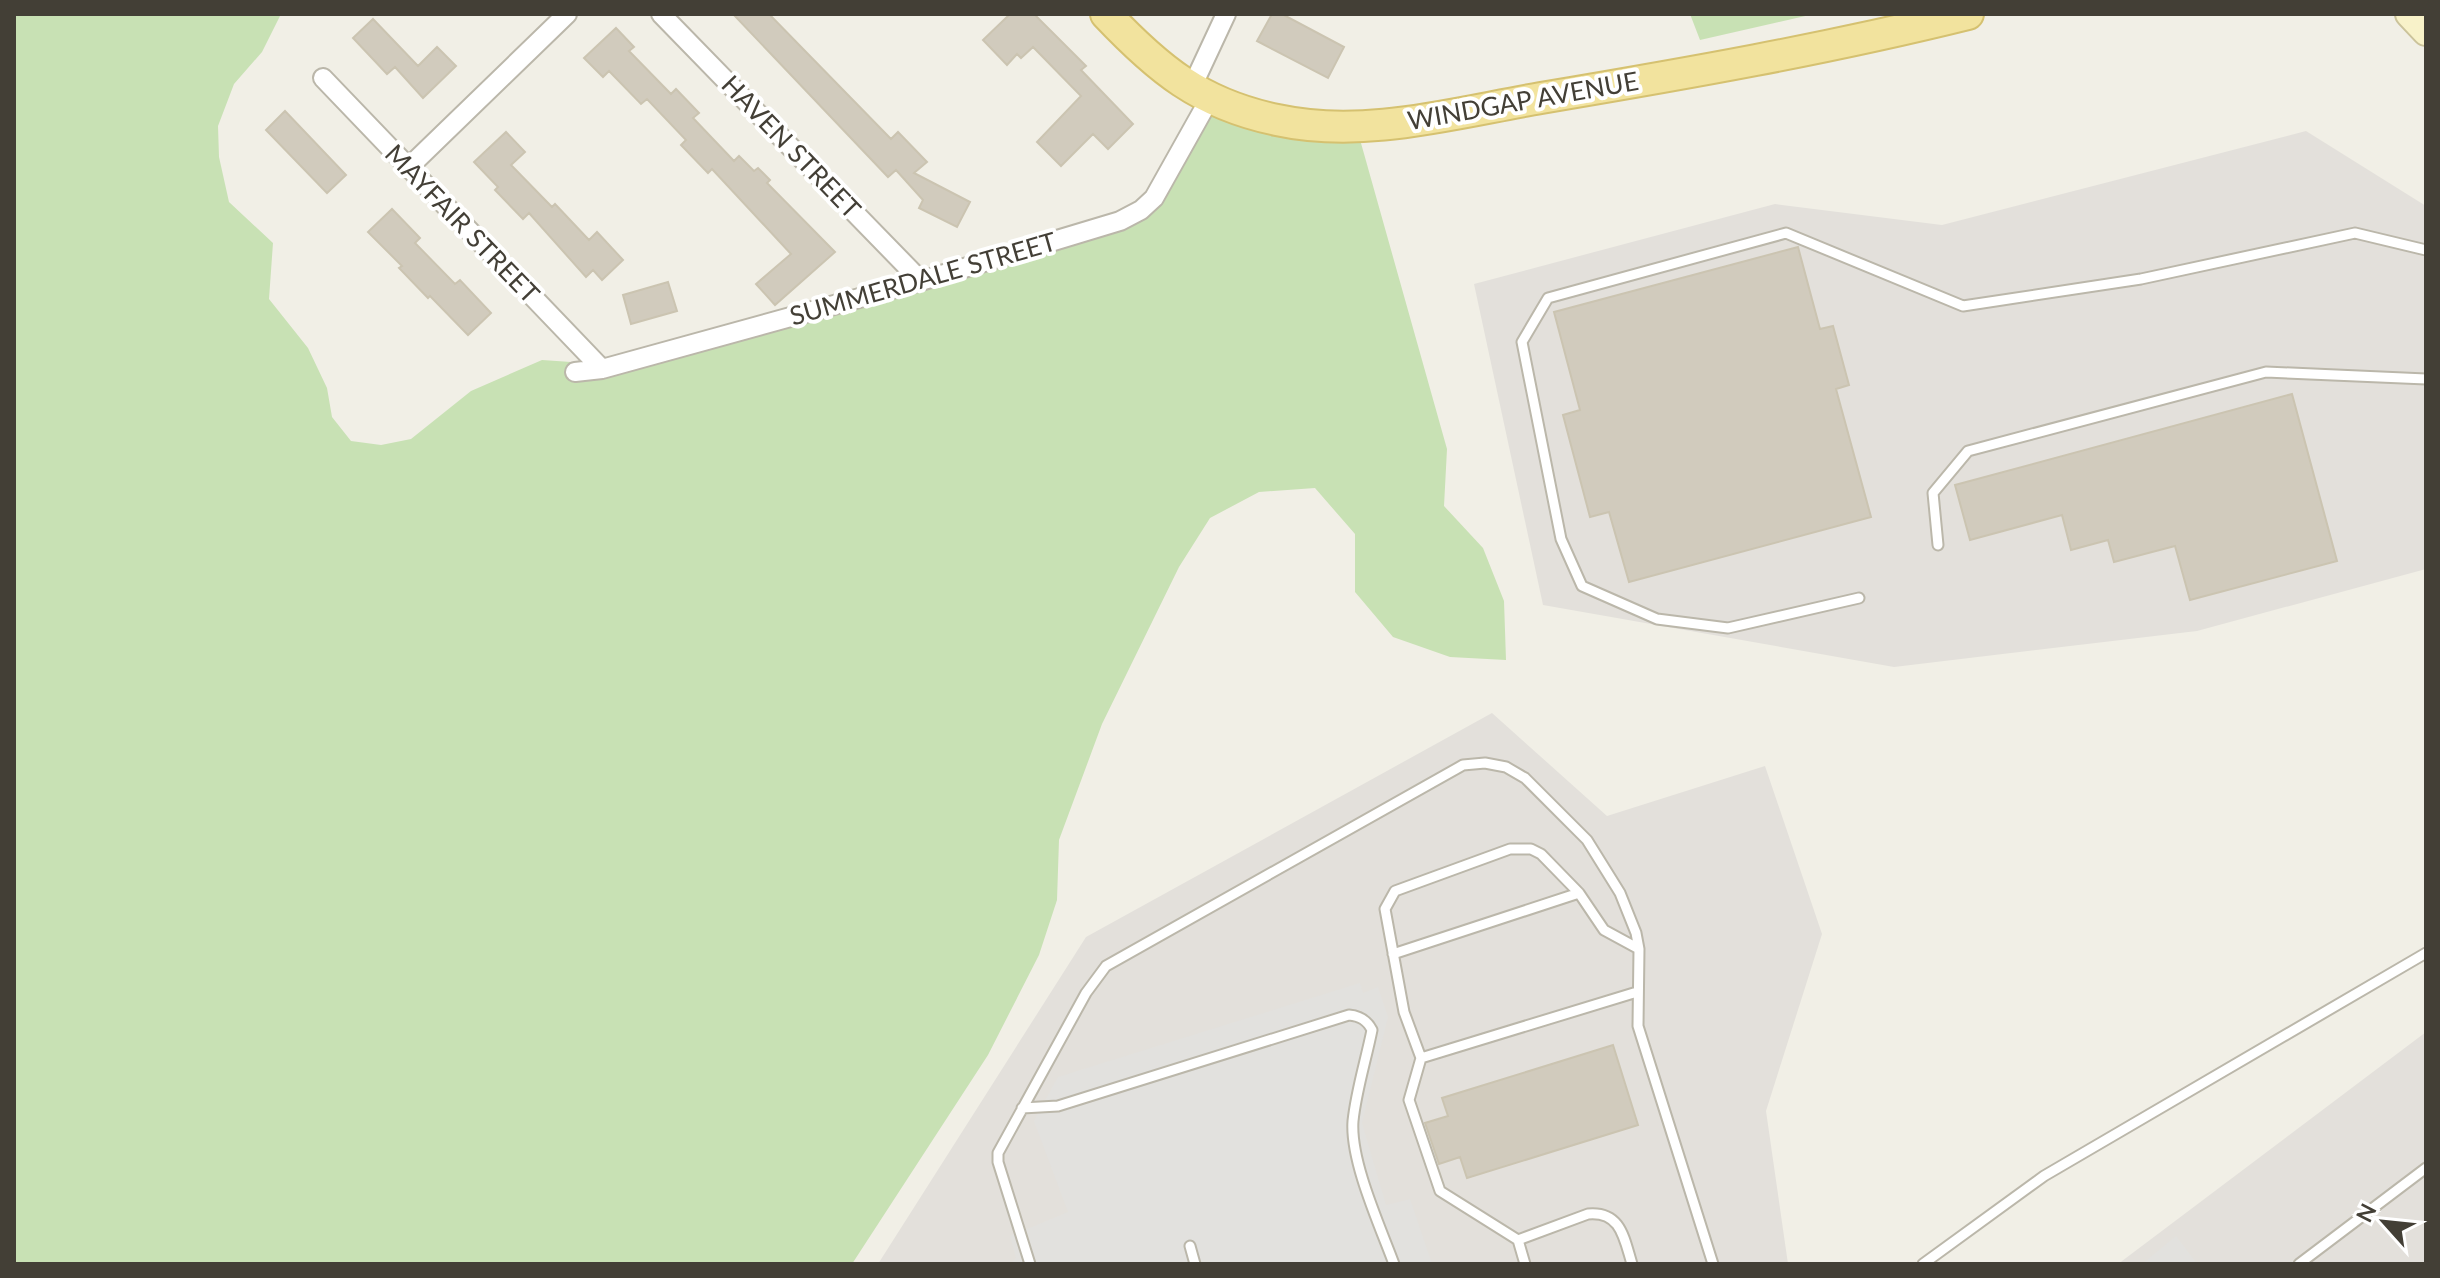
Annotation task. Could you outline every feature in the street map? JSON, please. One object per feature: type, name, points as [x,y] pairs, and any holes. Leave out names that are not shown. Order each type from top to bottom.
[{"type":"main road","name":"WINDGAP AVENUE","points":[[1106,14],[1146,56],[1200,94],[1275,120],[1333,127],[1388,124],[1787,55],[1884,36],[1968,14]]},
{"type":"street","points":[[408,168],[567,14]]},
{"type":"street","name":"HAVEN STREET","points":[[661,14],[921,281]]},
{"type":"street","name":"SUMMERDALE STREET","points":[[575,372],[602,369],[921,281],[1120,221],[1141,210],[1154,198],[1200,94],[1226,14]]},
{"type":"street","points":[[2409,14],[2426,32]]},
{"type":"street","name":"MAYFAIR STREET","points":[[323,78],[602,369]]},
{"type":"lane","points":[[1859,598],[1728,628],[1657,619],[1582,586],[1561,539],[1522,342],[1548,298],[1786,233],[1963,306],[2141,279],[2355,233],[2426,250]]},
{"type":"lane","points":[[1938,545],[1933,493],[1968,451],[2266,372],[2426,379]]},
{"type":"lane","points":[[1030,1264],[997,1158],[1097,976],[1115,958],[1463,765],[1496,765],[1525,778],[1587,840],[1620,893],[1639,949],[1638,1026],[1713,1264]]},
{"type":"lane","points":[[1525,1264],[1518,1240],[1440,1191],[1409,1100],[1421,1058],[1404,1012],[1385,909],[1395,891],[1510,849],[1531,849],[1541,854],[1579,893],[1604,930],[1639,949]]},
{"type":"lane","points":[[1393,954],[1579,893]]},
{"type":"lane","points":[[1923,1264],[2044,1176],[2426,953]]},
{"type":"lane","points":[[1421,1058],[1637,992]]},
{"type":"lane","points":[[1022,1108],[1058,1106],[1349,1015],[1356,1016],[1369,1024],[1372,1030],[1353,1122],[1354,1144],[1367,1191],[1394,1264]]},
{"type":"lane","points":[[2299,1264],[2426,1168]]},
{"type":"lane","points":[[1518,1240],[1597,1213],[1621,1225],[1632,1264]]},
{"type":"lane","points":[[1190,1246],[1195,1264]]},
{"type":"shaded area","points":[[2306,131],[2426,206],[2426,569],[2197,631],[1894,667],[1543,605],[1474,284],[1775,204],[1942,225]]},
{"type":"shaded area","points":[[1492,713],[1607,816],[1765,766],[1822,934],[1766,1111],[1788,1264],[878,1264],[1086,937]]},
{"type":"shaded area","points":[[1360,983],[1363,993],[1378,987],[1388,1017],[1362,1123],[1386,1205],[1410,1199],[1432,1264],[1203,1264],[1202,1261],[1192,1264],[1010,1264],[1016,1258],[1010,1236],[1068,1212],[1034,1121],[1058,1077]]},
{"type":"shaded area","points":[[2426,1032],[2426,1264],[2119,1264],[2122,1261]]},
{"type":"shaded area","points":[[2176,1236],[2197,1264],[2142,1264]]},
{"type":"green space","points":[[14,14],[281,14],[262,52],[234,84],[218,126],[219,157],[229,202],[273,243],[269,299],[308,348],[327,388],[332,417],[351,441],[381,445],[411,439],[471,391],[542,360],[571,362],[595,379],[1118,229],[1214,107],[1359,136],[1447,449],[1444,506],[1483,548],[1504,601],[1506,660],[1450,657],[1393,637],[1355,592],[1355,534],[1315,488],[1259,492],[1210,518],[1179,567],[1102,724],[1059,840],[1057,900],[1039,955],[988,1055],[852,1264],[14,1264]]},
{"type":"green space","points":[[1690,14],[1814,14],[1700,40]]},
{"type":"building","points":[[733,14],[769,14],[891,139],[898,132],[927,162],[914,173],[970,202],[957,227],[919,208],[923,200],[896,170],[888,177]]},
{"type":"building","points":[[1010,14],[1034,14],[1086,66],[1081,70],[1133,124],[1108,149],[1093,134],[1061,166],[1037,142],[1081,96],[1033,47],[1021,58],[1017,54],[1007,65],[983,40]]},
{"type":"building","points":[[1272,14],[1282,14],[1344,47],[1328,78],[1257,41]]},
{"type":"building","points":[[373,19],[418,66],[437,47],[456,66],[423,98],[395,67],[387,74],[353,38]]},
{"type":"building","points":[[616,28],[634,47],[629,51],[671,94],[676,89],[699,113],[693,118],[734,161],[739,156],[754,171],[758,168],[770,180],[767,183],[835,252],[775,305],[756,284],[791,254],[712,169],[708,173],[681,145],[686,140],[647,99],[641,104],[609,71],[603,77],[584,58]]},
{"type":"building","points":[[285,111],[346,175],[327,193],[266,130]]},
{"type":"building","points":[[506,132],[525,152],[511,165],[589,240],[597,232],[623,260],[602,280],[593,270],[586,277],[529,213],[523,219],[474,162]]},
{"type":"building","points":[[392,209],[420,238],[415,243],[455,284],[460,280],[491,313],[468,335],[430,296],[428,298],[368,232]]},
{"type":"building","points":[[1798,247],[1820,329],[1833,326],[1849,385],[1836,389],[1871,517],[1629,582],[1609,512],[1590,517],[1563,415],[1580,410],[1554,312]]},
{"type":"building","points":[[668,282],[677,311],[631,324],[623,295]]},
{"type":"building","points":[[2292,394],[2337,561],[2190,600],[2175,546],[2114,562],[2108,540],[2071,550],[2062,515],[1970,540],[1955,485]]},
{"type":"building","points":[[1613,1045],[1638,1125],[1467,1178],[1460,1157],[1439,1164],[1425,1123],[1448,1116],[1442,1098]]}]
